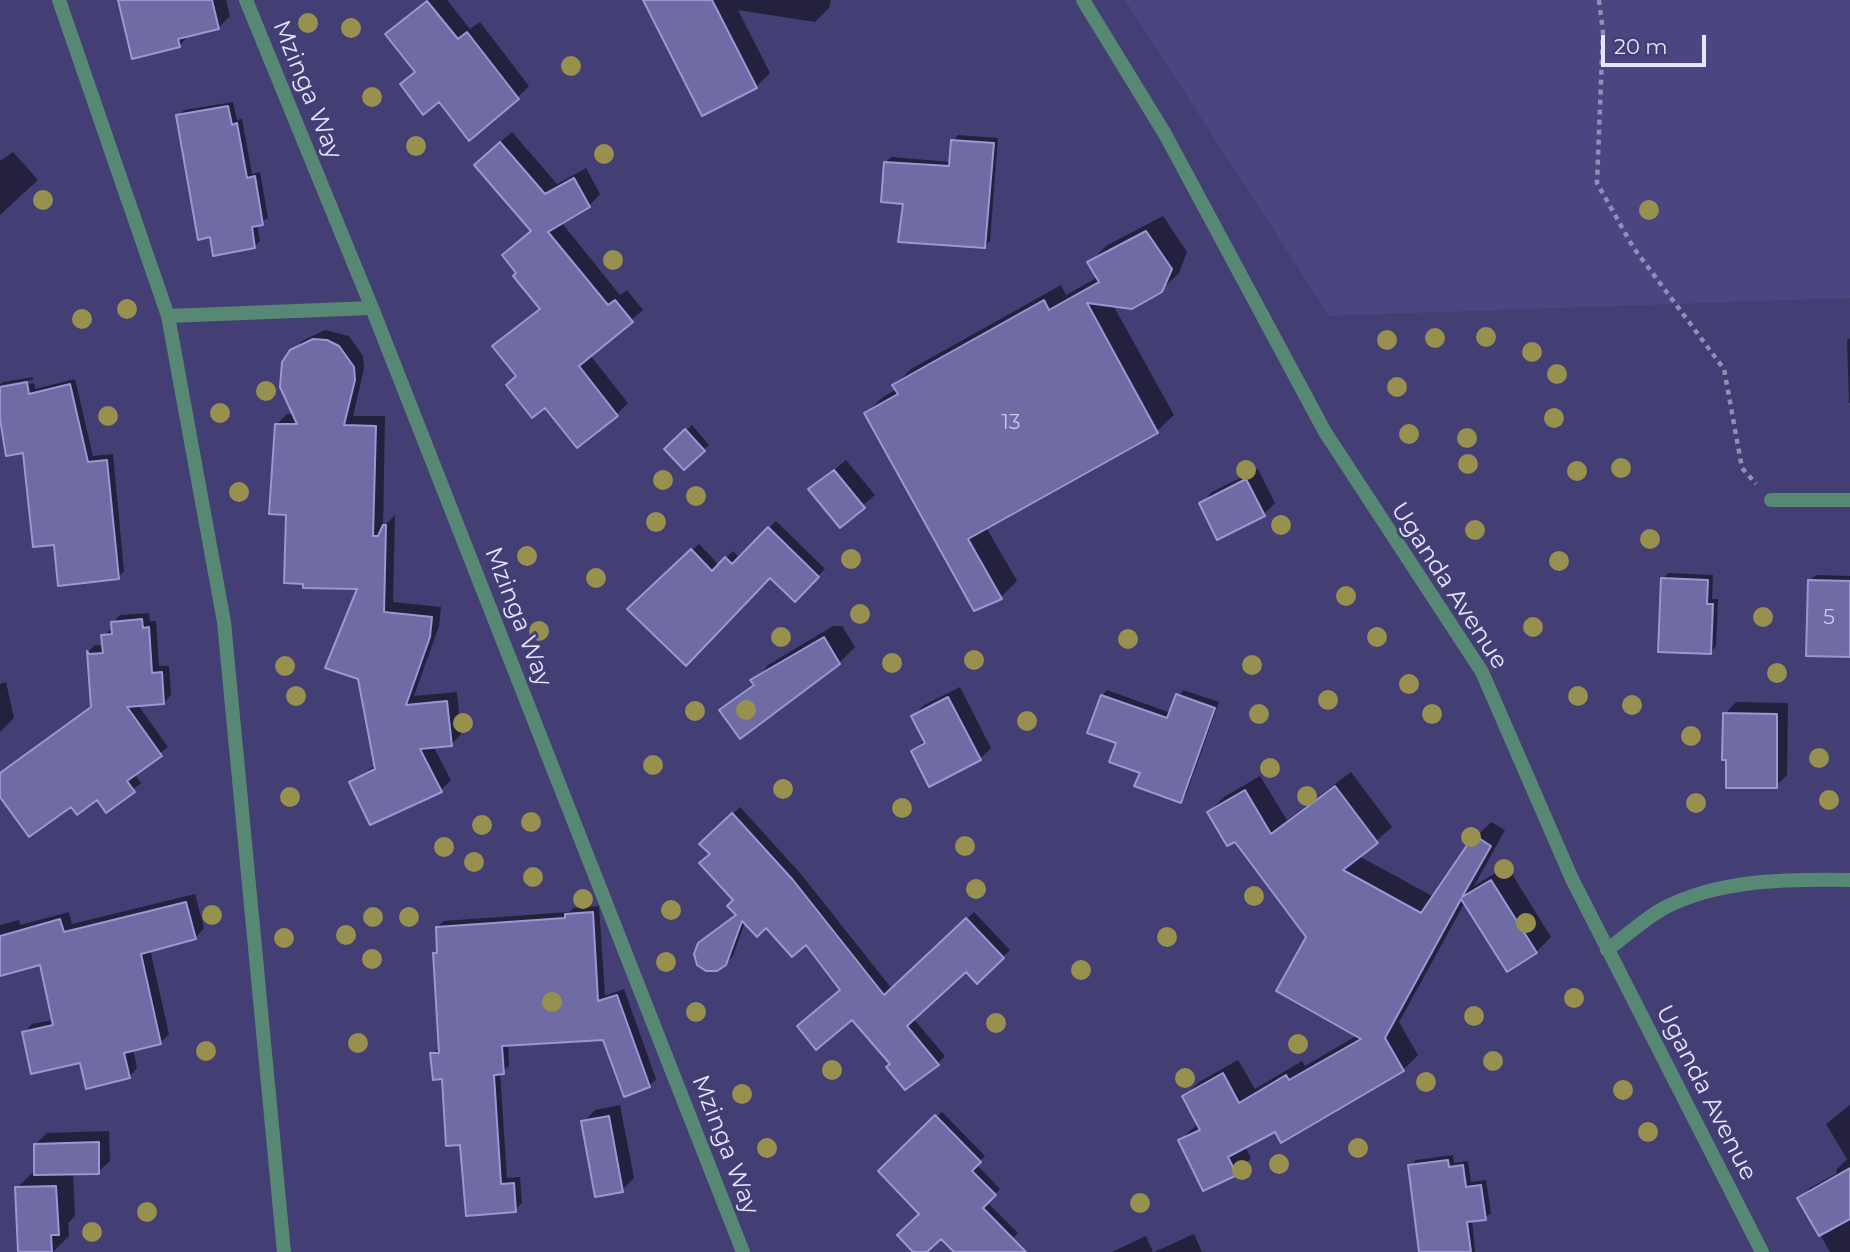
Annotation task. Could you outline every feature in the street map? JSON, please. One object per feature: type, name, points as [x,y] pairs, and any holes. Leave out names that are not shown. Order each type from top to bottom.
[{"type":"street","points":[[59,0],[168,316],[224,622],[285,1252]]},
{"type":"street","name":"Mzinga Way","points":[[246,0],[372,307],[743,1252]]},
{"type":"street","name":"Uganda Avenue","points":[[1083,0],[1165,134],[1325,432],[1482,673],[1572,879],[1762,1252]]},
{"type":"street","points":[[168,316],[372,307]]},
{"type":"street","points":[[1771,500],[1850,500]]},
{"type":"street","points":[[1607,950],[1663,909],[1707,892],[1788,879],[1850,880]]},
{"type":"path","points":[[1599,0],[1603,57],[1597,183],[1633,247],[1724,369],[1742,468],[1771,500]]},
{"type":"shaded area","points":[[1125,0],[1850,0],[1850,298],[1329,316]]},
{"type":"building","points":[[118,0],[212,0],[219,29],[178,39],[180,47],[132,59]]},
{"type":"building","points":[[643,0],[712,0],[757,88],[702,116]]},
{"type":"building","points":[[427,1],[458,39],[467,32],[519,99],[469,141],[439,102],[423,115],[400,84],[415,72],[385,34]]},
{"type":"building","points":[[228,106],[232,125],[237,123],[247,178],[255,176],[263,225],[252,227],[255,248],[213,256],[210,237],[198,240],[176,115]]},
{"type":"building","points":[[951,140],[994,143],[985,248],[898,242],[903,204],[881,202],[884,162],[949,166]]},
{"type":"building","points":[[500,142],[545,194],[574,178],[590,207],[548,232],[608,305],[615,300],[633,322],[579,366],[618,416],[577,448],[545,408],[532,418],[506,385],[516,376],[492,346],[540,309],[513,276],[516,273],[502,255],[531,231],[474,165]]},
{"type":"building","points":[[1146,231],[1172,269],[1162,292],[1132,309],[1087,303],[1158,433],[968,539],[1002,599],[974,611],[864,413],[898,394],[892,385],[1044,300],[1049,310],[1099,282],[1087,262]]},
{"type":"building","points":[[313,339],[327,340],[339,346],[354,367],[355,380],[344,425],[376,426],[373,536],[378,536],[383,525],[386,525],[384,612],[432,617],[430,637],[406,705],[447,701],[452,746],[420,749],[442,792],[370,825],[349,782],[375,769],[358,679],[325,668],[357,589],[303,588],[303,584],[284,583],[286,515],[269,514],[275,424],[297,424],[280,387],[282,362],[290,350]]},
{"type":"building","points":[[27,382],[29,394],[70,384],[88,462],[107,460],[119,579],[58,586],[54,545],[33,547],[23,453],[6,456],[0,419],[0,387]]},
{"type":"building","points":[[685,429],[705,451],[684,470],[664,449]]},
{"type":"building","points":[[834,470],[865,508],[840,528],[808,489]]},
{"type":"building","points":[[1246,479],[1265,516],[1217,540],[1199,503]]},
{"type":"building","points":[[768,527],[819,577],[795,602],[770,578],[686,666],[627,609],[691,549],[712,571],[725,557],[732,564]]},
{"type":"building","points":[[1661,578],[1708,580],[1707,604],[1713,604],[1711,654],[1658,652]]},
{"type":"building","points":[[1808,580],[1850,581],[1850,657],[1806,656]]},
{"type":"building","points":[[142,619],[143,628],[149,627],[152,673],[162,672],[164,704],[127,707],[162,756],[127,781],[135,792],[106,813],[97,800],[77,815],[71,807],[29,837],[0,797],[0,773],[91,707],[87,651],[89,654],[103,653],[101,635],[112,634],[111,622]]},
{"type":"building","points":[[824,637],[840,664],[740,739],[719,710],[754,685],[750,680]]},
{"type":"building","points":[[1176,694],[1215,708],[1181,803],[1134,786],[1140,773],[1109,762],[1116,743],[1087,733],[1101,695],[1167,718]]},
{"type":"building","points":[[948,697],[981,760],[929,787],[911,751],[925,743],[911,716]]},
{"type":"building","points":[[1723,713],[1777,714],[1777,788],[1726,788],[1726,760],[1722,760]]},
{"type":"building","points":[[1335,786],[1378,843],[1343,870],[1421,913],[1474,835],[1491,846],[1462,897],[1491,880],[1537,953],[1507,972],[1461,899],[1385,1038],[1404,1071],[1281,1143],[1275,1132],[1228,1157],[1237,1175],[1203,1191],[1178,1140],[1200,1130],[1182,1096],[1223,1073],[1239,1103],[1286,1075],[1289,1080],[1361,1039],[1276,991],[1306,937],[1235,842],[1227,846],[1207,812],[1245,790],[1271,834]]},
{"type":"building","points":[[732,813],[793,880],[884,995],[966,918],[1004,958],[977,984],[966,972],[907,1026],[939,1065],[905,1090],[886,1067],[890,1064],[852,1020],[816,1050],[797,1026],[840,990],[806,945],[792,957],[766,928],[757,937],[742,921],[726,965],[717,971],[706,971],[697,965],[694,954],[698,943],[736,915],[727,906],[733,900],[699,863],[710,854],[699,844]]},
{"type":"building","points":[[186,902],[196,939],[141,954],[161,1044],[124,1053],[130,1078],[86,1089],[80,1063],[31,1074],[22,1032],[53,1025],[40,965],[0,976],[0,936],[60,919],[64,932]]},
{"type":"building","points":[[593,912],[598,1001],[617,995],[650,1087],[624,1097],[603,1040],[502,1046],[504,1074],[494,1075],[501,1184],[514,1183],[516,1212],[466,1216],[460,1145],[446,1146],[442,1079],[433,1080],[430,1053],[439,1053],[433,953],[437,953],[436,927],[565,918],[565,914]]},
{"type":"building","points":[[935,1115],[981,1162],[972,1171],[996,1195],[983,1208],[1026,1252],[954,1252],[941,1239],[927,1252],[913,1252],[897,1235],[919,1214],[878,1171]]},
{"type":"building","points":[[609,1116],[623,1192],[595,1197],[581,1121]]},
{"type":"building","points":[[99,1142],[99,1174],[34,1175],[34,1144]]},
{"type":"building","points":[[1448,1160],[1449,1167],[1463,1165],[1466,1187],[1481,1185],[1486,1220],[1467,1222],[1471,1252],[1419,1252],[1408,1165]]},
{"type":"building","points":[[1850,1168],[1850,1219],[1819,1236],[1797,1198]]},
{"type":"building","points":[[56,1186],[59,1235],[51,1235],[52,1252],[18,1252],[15,1187]]}]
